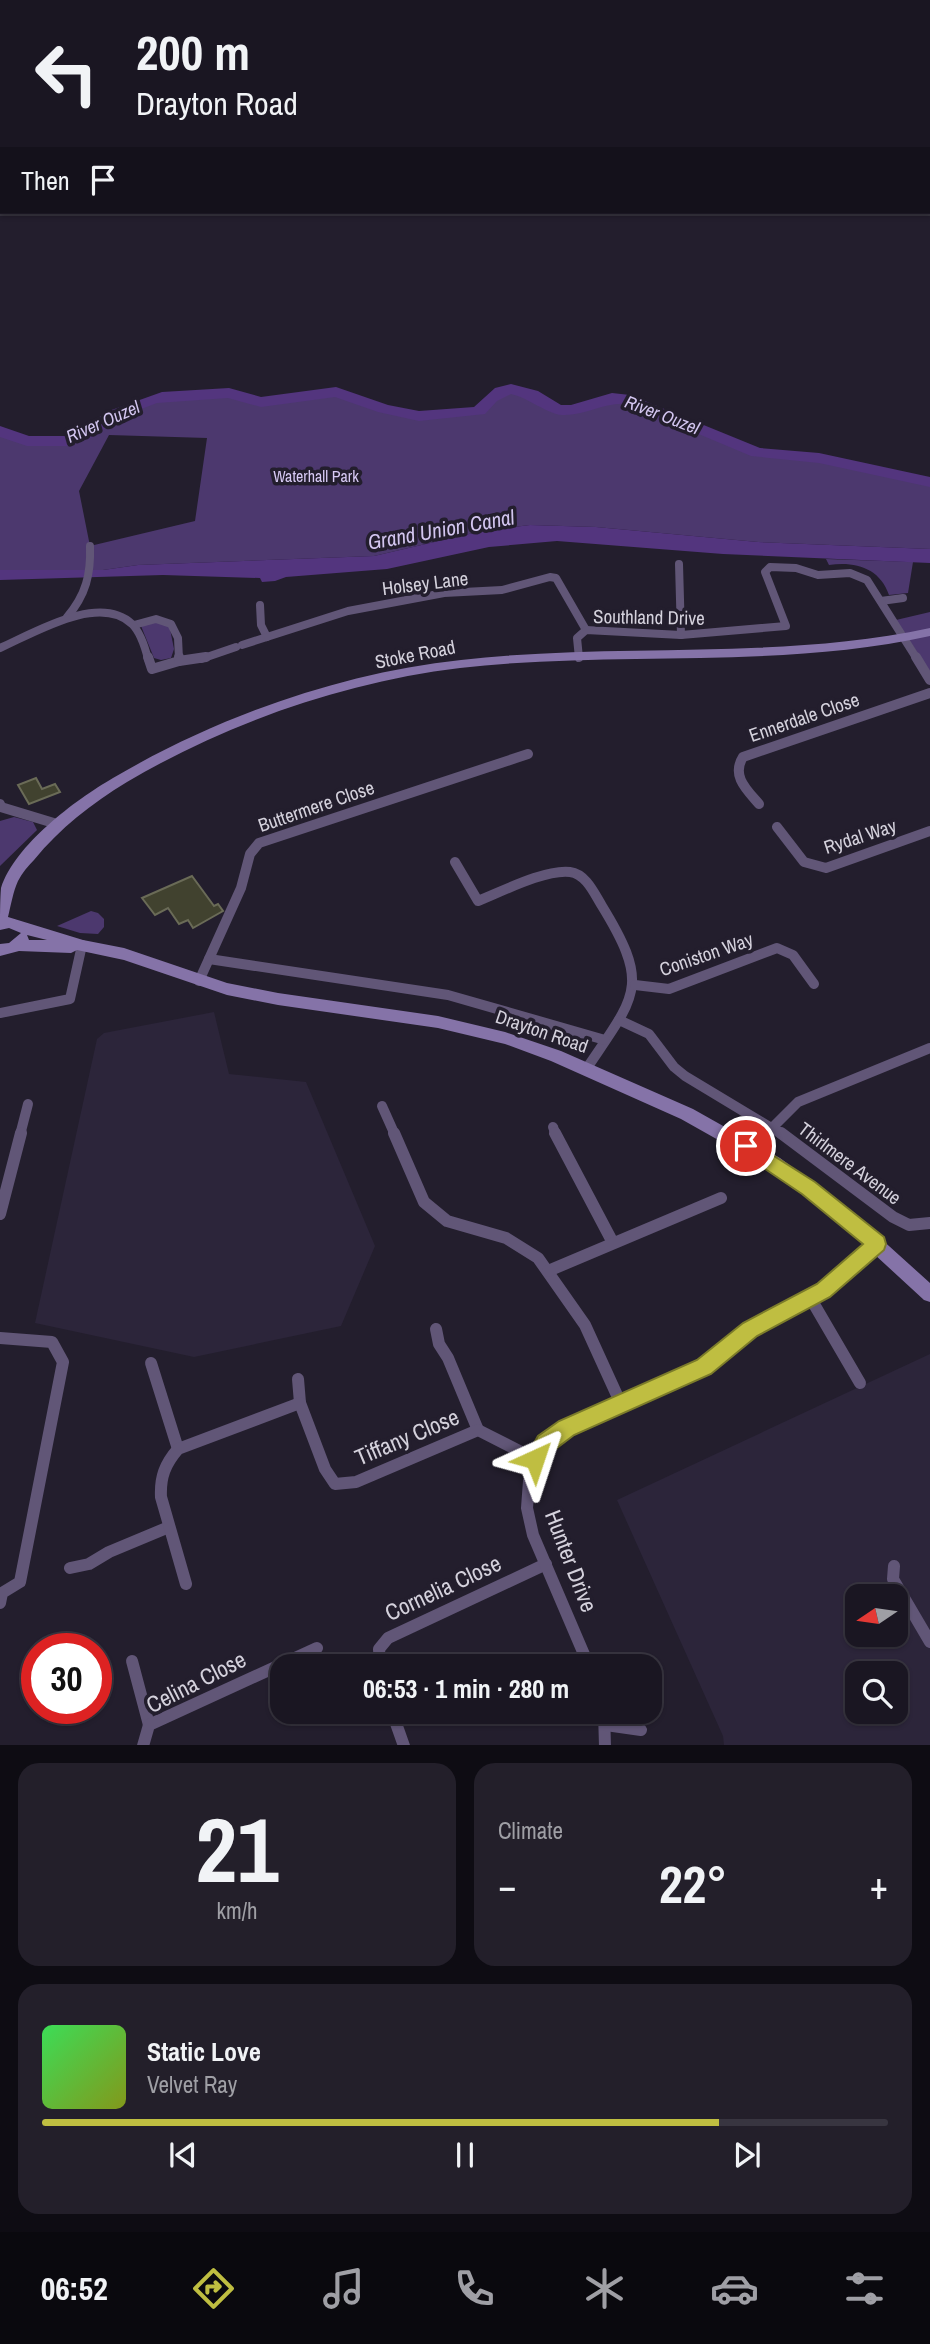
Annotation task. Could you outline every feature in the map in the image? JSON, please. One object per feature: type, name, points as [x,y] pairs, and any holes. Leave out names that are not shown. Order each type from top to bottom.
[{"type":"street","points":[[67,617],[81,602],[89,580],[92,566],[90,546]]},
{"type":"street","points":[[679,564],[681,635]]},
{"type":"street","name":"Southland Drive","points":[[579,658],[577,638],[586,630],[681,635],[786,626],[765,572],[770,567],[796,568],[818,575],[842,572],[859,575],[873,586],[881,601]]},
{"type":"street","name":"Holsey Lane","points":[[134,625],[152,669],[197,660],[348,611],[444,593],[502,590],[550,577],[556,578],[586,630]]},
{"type":"street","points":[[903,598],[881,601],[930,680]]},
{"type":"street","points":[[260,605],[261,625],[267,637]]},
{"type":"street","points":[[0,648],[67,617],[106,613],[123,617],[134,625],[156,618],[172,623],[180,648],[179,662]]},
{"type":"street","name":"Stoke Road","points":[[0,924],[7,892],[15,874],[58,824],[98,792],[153,760],[213,733],[291,705],[370,681],[443,666],[770,650],[902,638],[930,632]]},
{"type":"street","name":"Ennerdale Close","points":[[759,804],[736,774],[736,765],[743,757],[930,693]]},
{"type":"street","name":"Buttermere Close","points":[[199,981],[241,888],[250,854],[259,843],[527,754]]},
{"type":"street","points":[[0,806],[58,824]]},
{"type":"street","name":"Rydal Way","points":[[776,827],[804,862],[826,868],[930,831]]},
{"type":"street","points":[[455,862],[478,901],[558,873],[578,874],[587,883],[626,945],[633,964],[635,985],[619,1020],[587,1068]]},
{"type":"street","name":"Drayton Road","points":[[0,924],[15,923],[22,928],[81,945]]},
{"type":"street","points":[[17,945],[22,938],[22,928]]},
{"type":"street","name":"Drayton Road","points":[[0,950],[17,945],[81,945],[124,954],[199,981],[268,997],[447,1024],[534,1047],[687,1114],[759,1154],[808,1188],[877,1244],[930,1294]]},
{"type":"street","points":[[0,1013],[70,999],[81,945]]},
{"type":"street","name":"Coniston Way","points":[[635,985],[669,989],[777,948],[793,955],[814,985]]},
{"type":"street","name":"Drayton Road","points":[[209,959],[448,995],[605,1040]]},
{"type":"street","name":"Thirlmere Avenue","points":[[619,1020],[649,1034],[674,1067],[685,1076],[773,1127],[830,1167],[893,1217],[909,1224],[930,1223]]},
{"type":"street","points":[[773,1127],[798,1102],[930,1048]]},
{"type":"street","points":[[0,1214],[29,1104]]},
{"type":"street","points":[[382,1105],[424,1202],[447,1221],[506,1238],[538,1258],[585,1325],[621,1404]]},
{"type":"street","points":[[553,1127],[558,1142],[612,1241]]},
{"type":"street","points":[[548,1271],[612,1241],[680,1215],[698,1204],[721,1198]]},
{"type":"street","name":"Hunter Drive","points":[[584,1654],[533,1535],[527,1508],[529,1481],[535,1459],[545,1444],[559,1432],[689,1376],[717,1358],[750,1330],[811,1299],[836,1281],[877,1244]]},
{"type":"street","points":[[811,1299],[860,1383]]},
{"type":"street","points":[[436,1329],[439,1344],[448,1358],[478,1430]]},
{"type":"street","points":[[0,1338],[52,1342],[63,1362],[20,1582],[2,1593],[0,1603]]},
{"type":"street","points":[[151,1363],[178,1449]]},
{"type":"street","name":"Tiffany Close","points":[[298,1379],[300,1403],[325,1469],[335,1484],[356,1482],[478,1430],[535,1459]]},
{"type":"street","points":[[186,1584],[183,1564],[159,1492],[161,1474],[178,1449],[300,1403]]},
{"type":"street","points":[[70,1568],[89,1564],[109,1552],[169,1527]]},
{"type":"street","name":"Cornelia Close","points":[[379,1654],[379,1648],[388,1638],[546,1564]]},
{"type":"street","points":[[894,1566],[893,1579],[930,1642]]},
{"type":"street","name":"Celina Close","points":[[143,1745],[149,1725],[317,1648]]},
{"type":"street","points":[[132,1661],[149,1725]]},
{"type":"street","points":[[396,1724],[404,1745]]},
{"type":"street","points":[[605,1724],[605,1745]]},
{"type":"street","points":[[623,1724],[641,1730]]},
{"type":"shaded area","points":[[530,525],[596,527],[758,542],[930,549],[930,563],[723,554],[557,541],[489,547],[387,569],[286,577],[262,582],[260,578],[163,575],[0,580],[0,570],[103,570],[138,565],[374,556],[482,531]]},
{"type":"shaded area","points":[[214,1012],[229,1074],[306,1082],[375,1246],[341,1326],[194,1357],[35,1323],[97,1039],[104,1033]]},
{"type":"shaded area","points":[[930,1354],[930,1745],[724,1745],[723,1736],[617,1500]]},
{"type":"green space","name":"Waterhall Park","points":[[506,390],[532,394],[558,410],[572,410],[612,398],[630,400],[757,453],[819,458],[930,482],[930,549],[758,542],[596,527],[530,525],[482,531],[374,556],[138,565],[103,570],[0,570],[0,431],[27,441],[69,441],[89,433],[112,415],[162,397],[229,393],[261,402],[336,392],[383,409],[419,416],[479,411]],"holes":[[[109,435],[207,438],[195,521],[90,546],[79,491]]]},
{"type":"green space","points":[[826,559],[913,562],[908,593],[889,595],[879,578],[865,568],[848,564],[829,565]]},
{"type":"green space","points":[[930,612],[930,672],[896,620]]},
{"type":"green space","points":[[157,621],[169,624],[174,649],[171,658],[154,658],[141,626]]},
{"type":"green space","points":[[14,817],[33,822],[37,830],[0,866],[0,821]]},
{"type":"green space","points":[[91,911],[104,919],[104,927],[98,934],[80,933],[57,926]]},
{"type":"building","points":[[36,778],[42,789],[55,784],[60,792],[29,804],[18,785]]},
{"type":"building","points":[[192,876],[214,906],[218,904],[223,911],[193,928],[188,920],[179,924],[168,908],[155,915],[142,898]]},
{"type":"waterway","name":"River Ouzel","points":[[0,431],[27,441],[69,441],[89,433],[112,415],[162,397],[229,393],[261,402],[336,392],[384,409],[419,416],[479,411],[501,391],[511,389],[532,394],[558,410],[572,410],[612,398],[630,400],[757,453],[819,458],[930,482]]},
{"type":"route","points":[[535,1459],[545,1444],[559,1432],[704,1367],[750,1330],[824,1291],[877,1244],[808,1188],[746,1146]]},
{"type":"water label","name":"Grand Union Canal","points":[[441,530]]}]
